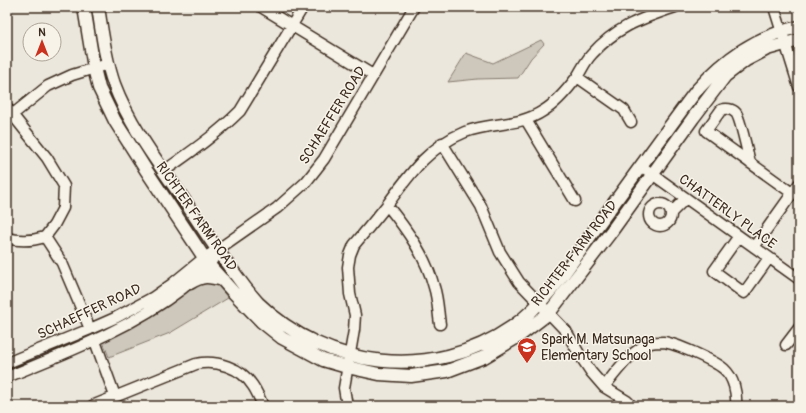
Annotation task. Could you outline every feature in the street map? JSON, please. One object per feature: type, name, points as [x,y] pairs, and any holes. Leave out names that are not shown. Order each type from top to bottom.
[{"type":"main road","name":"RICHTER FARM ROAD","points":[[84,7],[94,68],[100,88],[115,121],[206,261],[234,293],[262,322],[282,338],[323,360],[379,374],[411,376],[447,371],[484,357],[519,336],[549,313],[725,76],[746,60],[767,49],[799,40]]},
{"type":"main road","name":"RICHTER FARM ROAD","points":[[98,7],[108,64],[114,84],[129,117],[217,250],[256,301],[270,314],[307,339],[349,355],[372,360],[397,362],[420,362],[442,358],[480,345],[513,326],[540,303],[567,269],[696,91],[710,75],[725,62],[752,43],[782,30],[799,27]]},
{"type":"main road","points":[[190,283],[199,277],[206,276],[223,280]]},
{"type":"street","points":[[261,7],[373,75]]},
{"type":"street","points":[[164,171],[228,123],[240,111],[303,7]]},
{"type":"street","name":"SCHAEFFER ROAD","points":[[7,377],[95,341],[139,318],[190,283],[206,261],[217,250],[278,208],[306,182],[324,159],[414,7]]},
{"type":"street","points":[[347,406],[344,388],[354,330],[355,315],[348,279],[350,255],[354,245],[415,168],[428,154],[442,143],[466,132],[526,120],[543,111],[556,102],[577,76],[591,55],[612,34],[627,25],[675,7]]},
{"type":"street","points":[[774,7],[799,87]]},
{"type":"street","points":[[7,238],[15,241],[31,241],[45,237],[54,225],[63,208],[64,186],[47,158],[10,112],[48,86],[72,75],[108,64]]},
{"type":"street","points":[[577,76],[624,110],[631,122]]},
{"type":"street","points":[[750,163],[738,116],[732,110],[721,110],[706,131],[750,163],[792,193]]},
{"type":"street","points":[[526,120],[574,201]]},
{"type":"street","points":[[442,143],[481,206],[500,252],[508,266],[527,291],[566,331],[581,358],[604,387],[632,406]]},
{"type":"street","name":"CHATTERLY PLACE","points":[[641,166],[799,279]]},
{"type":"street","points":[[754,247],[799,184]]},
{"type":"street","points":[[671,213],[686,198]]},
{"type":"street","points":[[387,205],[404,227],[420,252],[435,288],[440,324]]},
{"type":"street","points":[[739,236],[714,271],[744,293],[769,258]]},
{"type":"street","points":[[45,237],[62,263],[90,329]]},
{"type":"street","name":"SCHAEFFER ROAD","points":[[7,363],[115,318],[152,298],[206,261]]},
{"type":"street","points":[[786,345],[799,328]]},
{"type":"street","points":[[95,341],[115,396]]},
{"type":"street","points":[[604,387],[624,363],[641,348],[651,343],[663,342],[697,355],[724,370],[731,379],[736,391],[736,406]]},
{"type":"street","points":[[92,406],[196,364],[206,362],[227,366],[242,375],[253,385],[262,406]]},
{"type":"shaded area","points":[[541,40],[544,44],[531,58],[518,78],[478,79],[448,82],[466,53],[493,63]]},
{"type":"shaded area","points":[[209,275],[228,298],[170,333],[109,357],[100,334],[104,325]]},
{"type":"place","name":"Spark M. Matsunaga Elementary School","points":[[527,364]]}]
